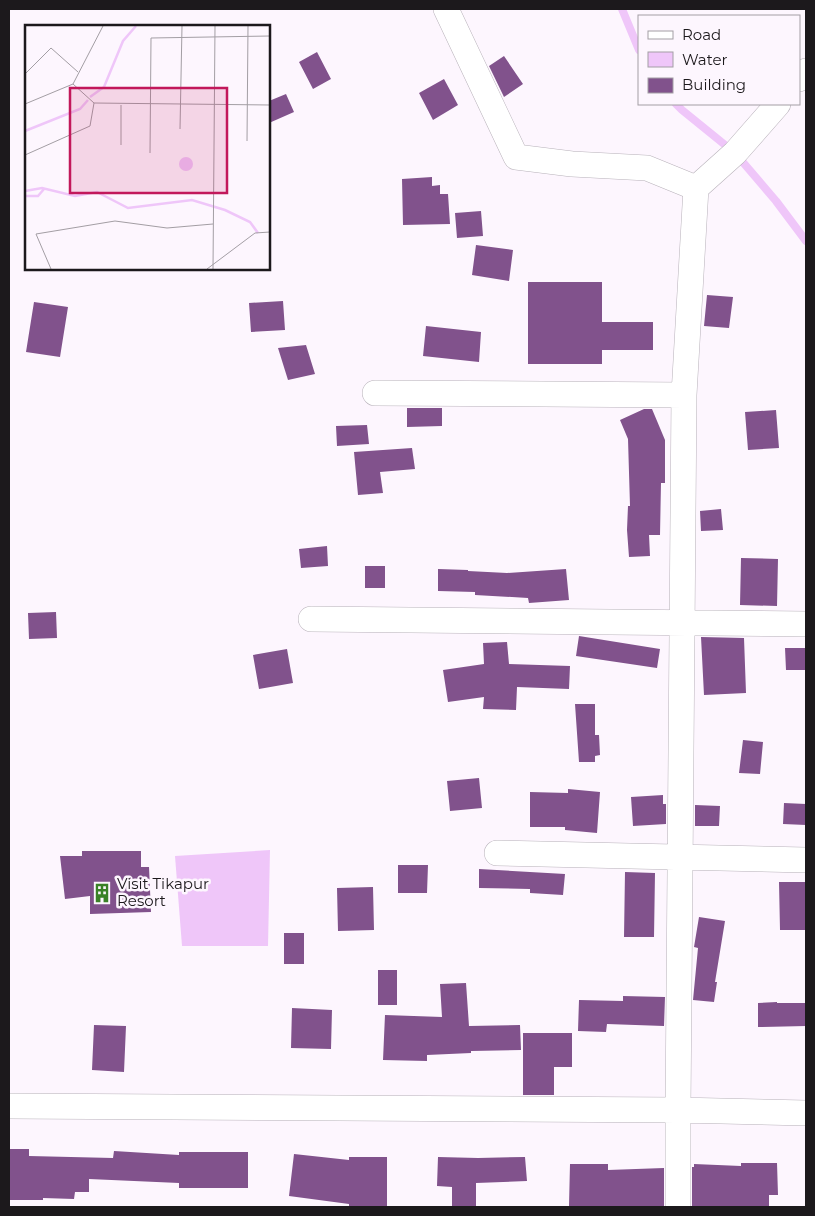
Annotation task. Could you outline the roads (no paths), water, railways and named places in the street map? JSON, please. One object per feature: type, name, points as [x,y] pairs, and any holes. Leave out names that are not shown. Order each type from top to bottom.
[{"type":"street","points":[[446,9],[516,158],[572,164],[646,168],[696,188]]},
{"type":"street","points":[[678,1207],[684,395],[696,188],[735,153],[777,105]]},
{"type":"street","points":[[375,393],[684,395]]},
{"type":"street","points":[[311,619],[806,624]]},
{"type":"street","points":[[497,853],[806,860]]},
{"type":"street","points":[[9,1106],[678,1110],[806,1113]]},
{"type":"water","points":[[270,850],[268,946],[182,946],[175,856]]},
{"type":"waterway","points":[[622,9],[638,48]]},
{"type":"waterway","points":[[677,105],[735,153],[776,201],[806,241]]},
{"type":"place","name":"Visit Tikapur Resort","points":[[102,893]]}]
